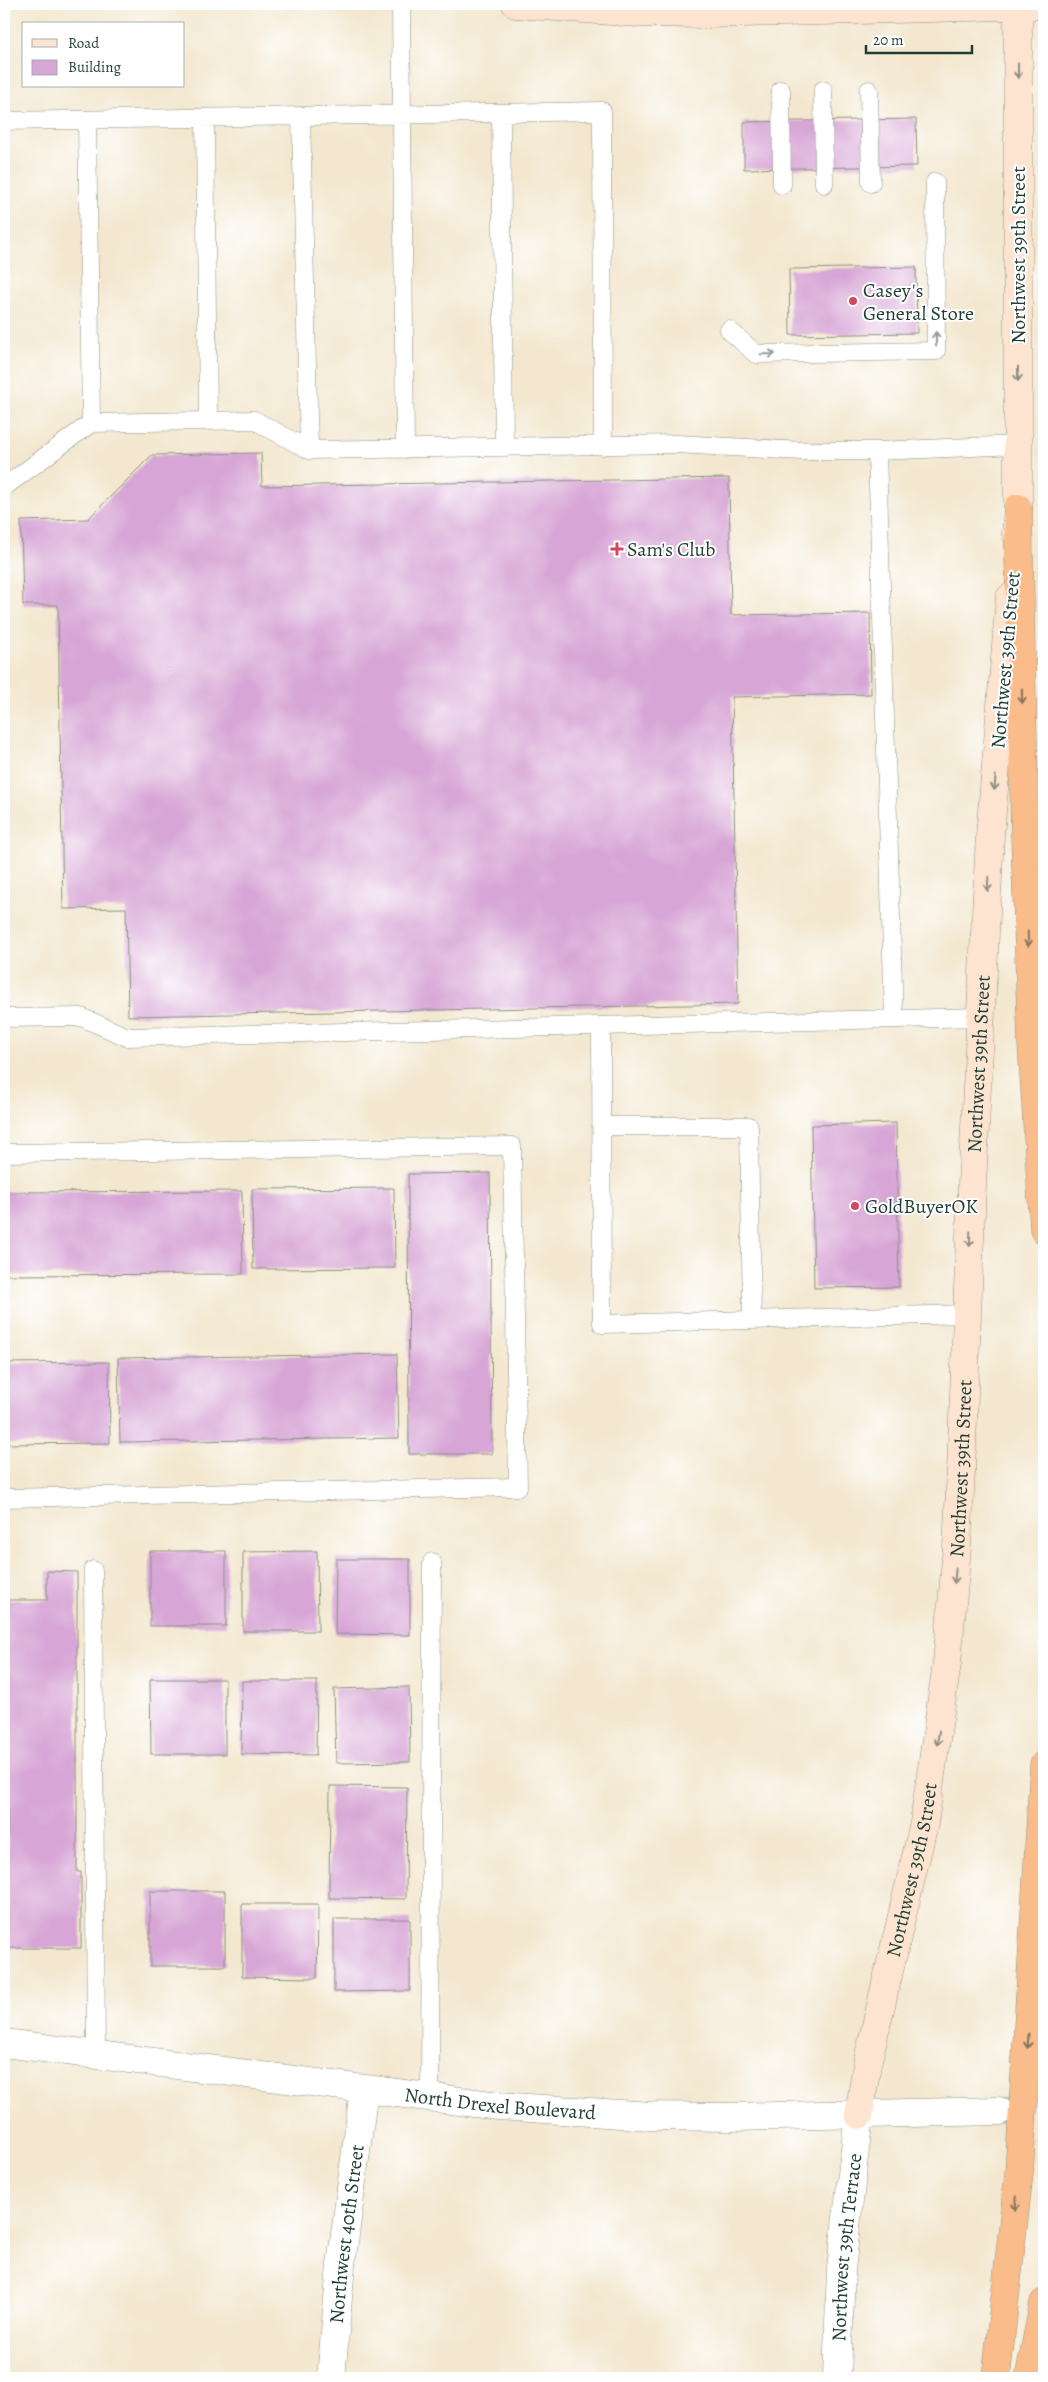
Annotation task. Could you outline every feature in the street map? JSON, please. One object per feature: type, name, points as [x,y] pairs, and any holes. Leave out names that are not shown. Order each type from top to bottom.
[{"type":"highway","points":[[1018,508],[1025,838],[1032,1045],[1044,1229]]},
{"type":"highway","points":[[996,2378],[1019,2173],[1044,1766]]},
{"type":"highway","points":[[1029,2378],[1044,2303]]},
{"type":"main road","points":[[516,4],[639,13],[704,14],[1031,5]]},
{"type":"main road","name":"Northwest 39th Street","points":[[859,2115],[867,2064],[924,1823],[941,1716],[957,1547],[990,836],[1018,508],[1018,445],[1031,5]]},
{"type":"street","name":"North Drexel Boulevard","points":[[4,2042],[96,2056],[499,2106],[642,2115],[731,2117],[999,2111]]},
{"type":"street","name":"Northwest 40th Street","points":[[331,2378],[341,2265],[364,2090]]},
{"type":"street","name":"Northwest 39th Terrace","points":[[837,2378],[841,2268],[859,2115]]},
{"type":"lane","points":[[401,4],[405,449]]},
{"type":"lane","points":[[781,90],[782,185]]},
{"type":"lane","points":[[823,90],[824,184]]},
{"type":"lane","points":[[869,90],[871,183]]},
{"type":"lane","points":[[4,121],[602,111],[604,446]]},
{"type":"lane","points":[[501,113],[504,448]]},
{"type":"lane","points":[[301,116],[309,450]]},
{"type":"lane","points":[[205,118],[208,421]]},
{"type":"lane","points":[[87,120],[91,423]]},
{"type":"lane","points":[[729,330],[756,354],[936,351],[935,182]]},
{"type":"lane","points":[[4,487],[91,423],[254,420],[309,450],[677,444],[803,451],[877,451],[1018,445]]},
{"type":"lane","points":[[877,451],[894,1019]]},
{"type":"lane","points":[[4,1016],[4,1018],[81,1017],[128,1037],[982,1017]]},
{"type":"lane","points":[[601,1026],[602,1324],[967,1314]]},
{"type":"lane","points":[[601,1126],[749,1126],[752,1320]]},
{"type":"lane","points":[[4,1153],[512,1146],[518,1487],[4,1498]]},
{"type":"lane","points":[[430,2098],[432,1562]]},
{"type":"lane","points":[[93,1570],[96,2056]]},
{"type":"building","points":[[916,119],[917,166],[744,169],[744,122]]},
{"type":"building","name":"Casey's General Store","points":[[916,267],[917,333],[790,335],[789,269]]},
{"type":"building","name":"Sam's Club","points":[[261,453],[262,486],[729,478],[731,615],[870,613],[871,694],[732,697],[738,1004],[128,1016],[126,908],[63,909],[58,605],[23,605],[21,521],[88,519],[152,455]]},
{"type":"building","name":"GoldBuyerOK","points":[[896,1123],[899,1287],[814,1288],[811,1125]]},
{"type":"building","points":[[490,1173],[492,1454],[409,1454],[408,1174]]},
{"type":"building","points":[[394,1188],[395,1268],[253,1269],[252,1189]]},
{"type":"building","points":[[242,1191],[243,1274],[4,1275],[4,1192]]},
{"type":"building","points":[[397,1354],[399,1438],[120,1442],[118,1358]]},
{"type":"building","points":[[109,1362],[110,1443],[4,1444],[4,1363]]},
{"type":"building","points":[[150,1551],[226,1551],[226,1626],[150,1626]]},
{"type":"building","points":[[317,1551],[318,1631],[243,1631],[243,1552]]},
{"type":"building","points":[[336,1559],[410,1559],[410,1635],[335,1634]]},
{"type":"building","points":[[47,1571],[77,1572],[77,1872],[81,1872],[81,1948],[8,1948],[7,1600],[47,1600]]},
{"type":"building","points":[[150,1679],[225,1679],[225,1754],[151,1754]]},
{"type":"building","points":[[242,1681],[317,1681],[316,1755],[241,1754]]},
{"type":"building","points":[[409,1687],[410,1762],[336,1763],[334,1689]]},
{"type":"building","points":[[330,1786],[407,1787],[406,1899],[329,1898]]},
{"type":"building","points":[[150,1891],[225,1891],[225,1966],[150,1966]]},
{"type":"building","points":[[242,1904],[318,1904],[317,1978],[242,1977]]},
{"type":"building","points":[[334,1919],[410,1919],[410,1991],[334,1992]]},
{"type":"tunnel","points":[[1001,2111],[1044,2110]]},
{"type":"place","name":"Casey's General Store","points":[[853,301]]},
{"type":"place","name":"Sam's Club","points":[[617,549]]},
{"type":"place","name":"GoldBuyerOK","points":[[855,1206]]}]
